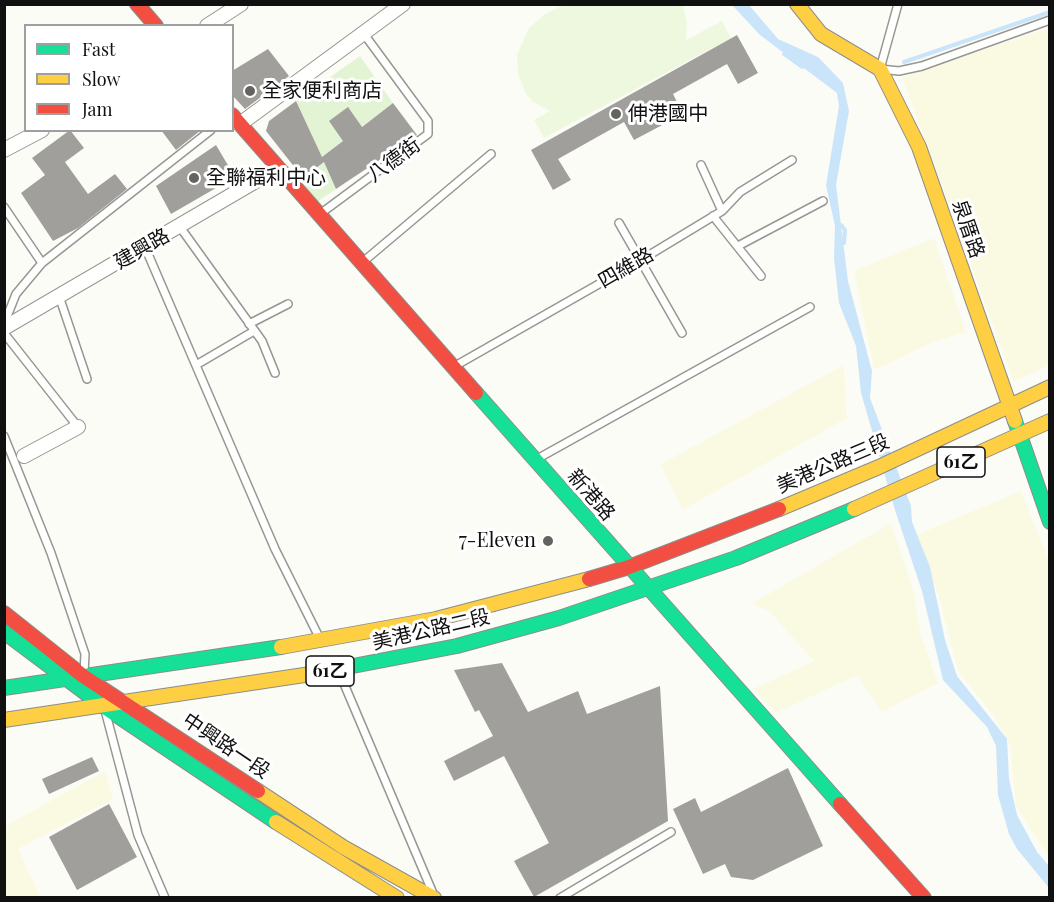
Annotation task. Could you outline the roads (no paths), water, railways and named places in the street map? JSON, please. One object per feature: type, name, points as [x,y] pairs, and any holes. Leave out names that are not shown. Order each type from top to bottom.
[{"type":"main road","points":[[137,4],[154,24]]},
{"type":"main road","points":[[797,4],[821,34],[880,69]]},
{"type":"main road","name":"泉厝路","points":[[880,69],[919,147],[1018,436],[1050,522]]},
{"type":"main road","name":"新港路","points":[[236,119],[648,590],[924,897]]},
{"type":"main road","name":"美港公路三段","points":[[629,567],[879,467],[1050,387]]},
{"type":"main road","name":"61乙","points":[[648,590],[736,558],[1050,421]]},
{"type":"main road","name":"美港公路二段","points":[[4,688],[321,641],[436,619],[536,595],[629,567]]},
{"type":"main road","name":"美港公路二段","points":[[4,720],[338,670],[457,646],[559,618],[648,590]]},
{"type":"main road","name":"中興路一段","points":[[4,613],[83,676],[343,847],[434,897]]},
{"type":"main road","name":"中興路一段","points":[[4,632],[102,706],[336,862],[397,897]]},
{"type":"street","points":[[210,24],[241,4]]},
{"type":"street","points":[[236,119],[364,34],[403,4]]},
{"type":"street","points":[[4,150],[38,132]]},
{"type":"street","name":"建興路","points":[[4,331],[59,296],[278,168]]},
{"type":"street","points":[[24,456],[78,427]]},
{"type":"lane","points":[[898,4],[880,69],[899,71],[922,66],[1050,20]]},
{"type":"lane","name":"八德街","points":[[320,214],[428,134],[428,122],[364,34]]},
{"type":"lane","points":[[4,324],[16,294],[42,263],[208,132]]},
{"type":"lane","points":[[362,263],[492,154]]},
{"type":"lane","name":"四維路","points":[[453,368],[722,211],[740,192],[792,160]]},
{"type":"lane","points":[[700,165],[722,211]]},
{"type":"lane","points":[[738,246],[823,201]]},
{"type":"lane","points":[[4,207],[42,263]]},
{"type":"lane","points":[[713,216],[761,276]]},
{"type":"lane","points":[[619,222],[682,333]]},
{"type":"lane","points":[[180,227],[254,331],[276,373]]},
{"type":"lane","points":[[145,247],[275,549],[321,641]]},
{"type":"lane","points":[[59,296],[87,379]]},
{"type":"lane","points":[[249,324],[288,304]]},
{"type":"lane","points":[[535,460],[810,307]]},
{"type":"lane","points":[[4,331],[78,427]]},
{"type":"lane","points":[[196,365],[254,331]]},
{"type":"lane","points":[[4,436],[51,553],[85,654],[83,676],[102,706],[138,835],[165,897]]},
{"type":"lane","points":[[338,670],[434,897]]},
{"type":"lane","points":[[560,897],[670,832]]},
{"type":"water","points":[[732,5],[749,5],[778,39],[818,57],[843,83],[849,111],[836,185],[848,281],[872,371],[870,398],[911,506],[912,522],[930,567],[945,640],[957,676],[1007,739],[1009,779],[1017,815],[1037,852],[1049,866],[1049,888],[1017,849],[1009,834],[998,795],[996,746],[987,727],[943,680],[922,591],[895,510],[861,393],[856,346],[839,303],[834,258],[835,226],[826,185],[839,106],[837,93],[760,35]]},
{"type":"waterway","points":[[904,62],[1050,12]]},
{"type":"waterway","points":[[784,54],[802,67]]},
{"type":"waterway","points":[[841,225],[845,230],[844,243]]},
{"type":"place","name":"全家便利商店","points":[[250,91]]},
{"type":"place","name":"伸港國中","points":[[616,114]]},
{"type":"place","name":"全聯福利中心","points":[[194,178]]},
{"type":"place","name":"7-Eleven","points":[[548,541]]}]
